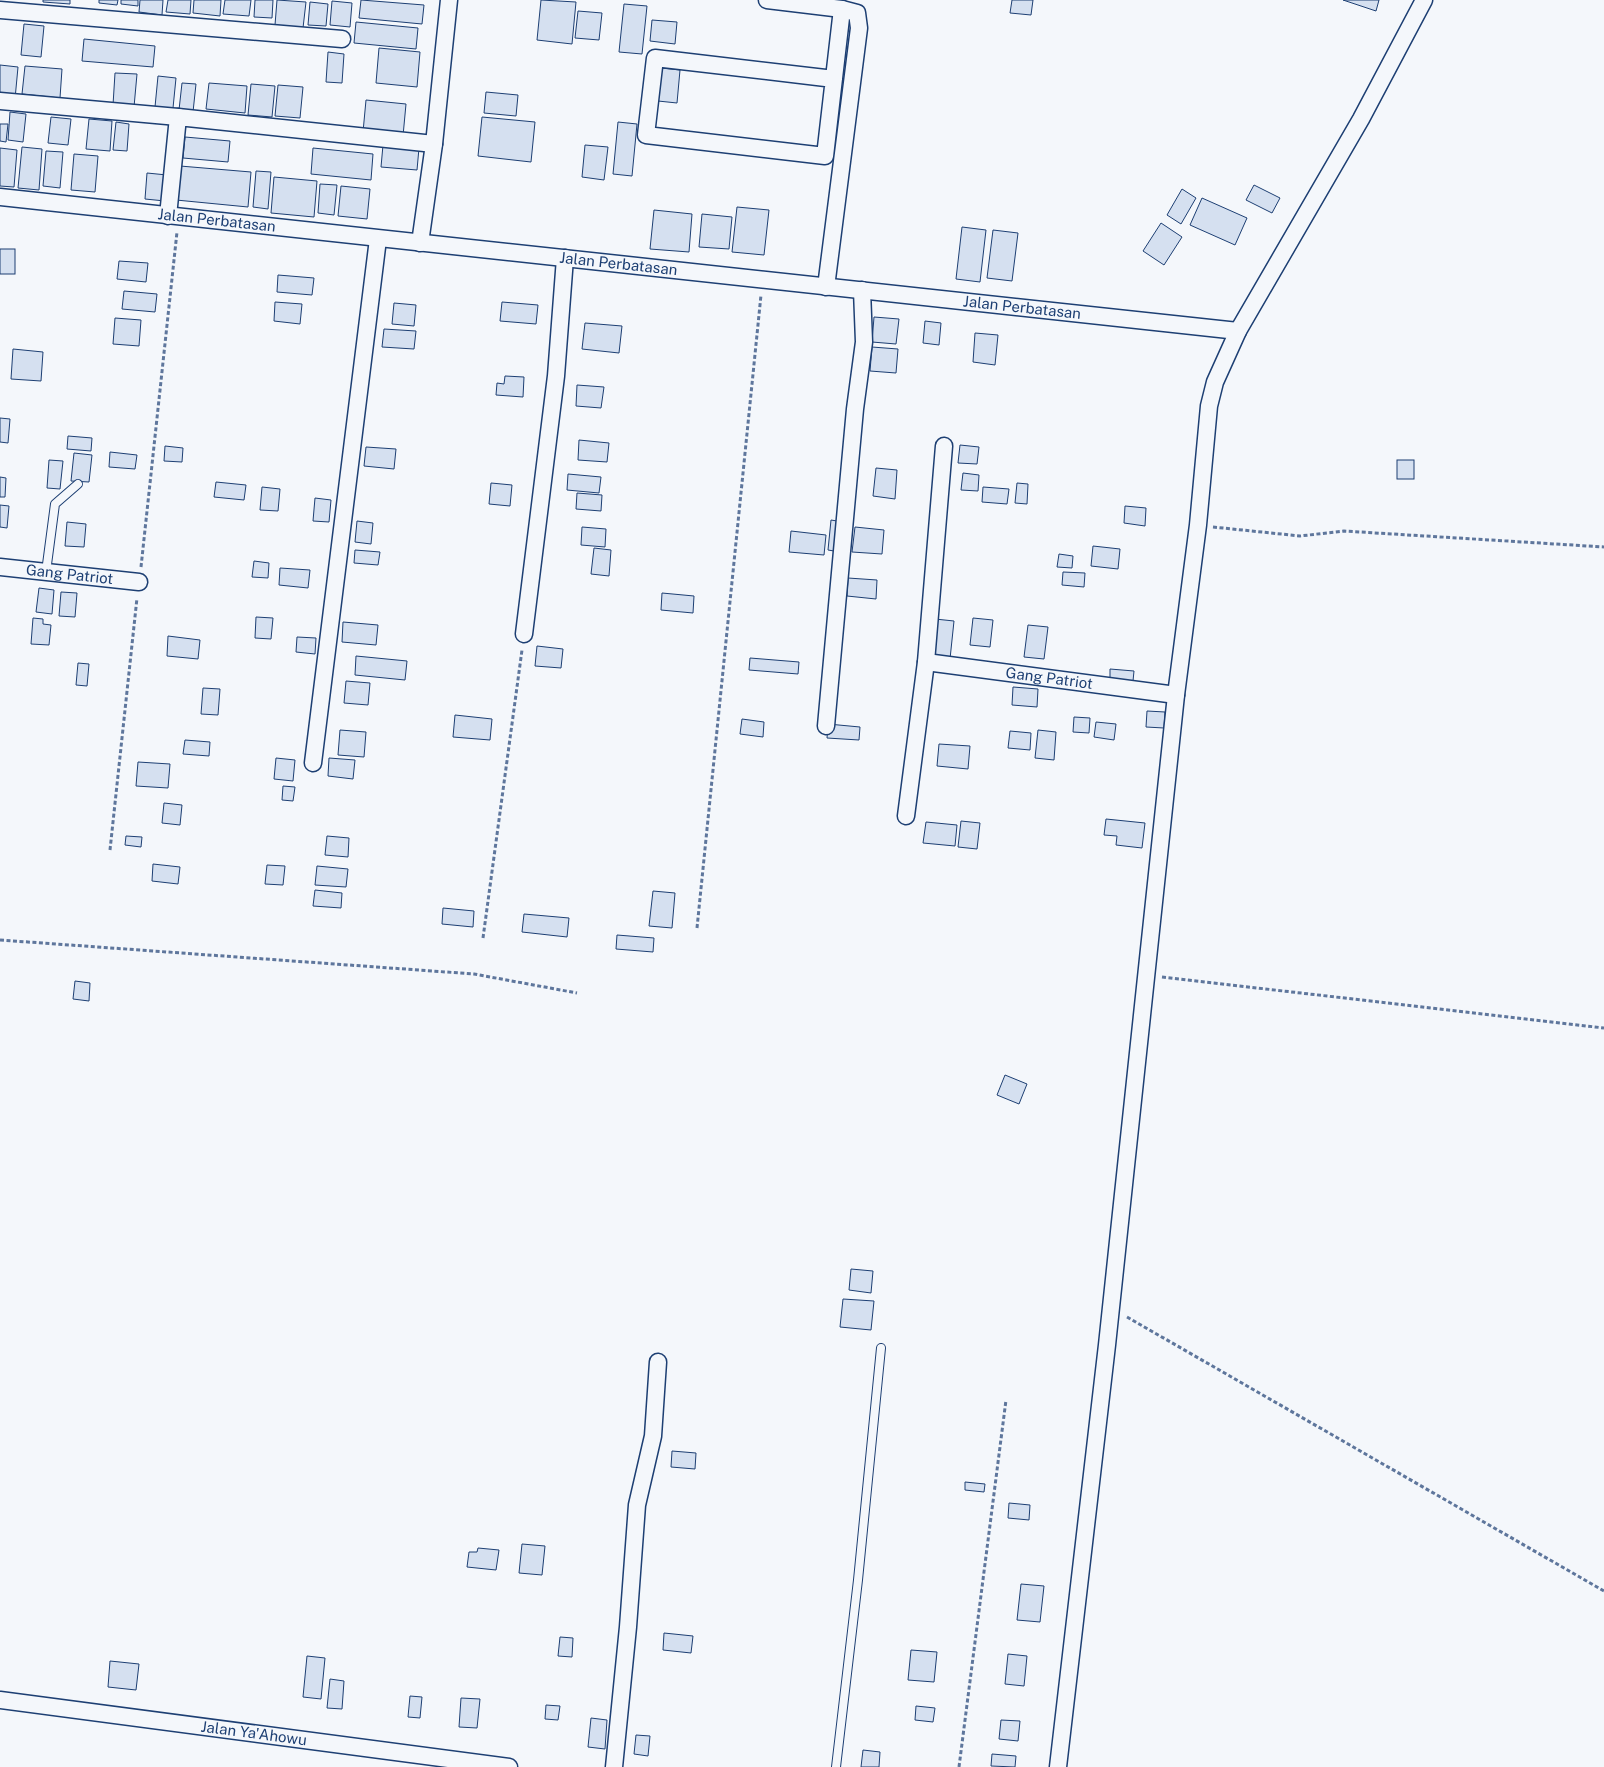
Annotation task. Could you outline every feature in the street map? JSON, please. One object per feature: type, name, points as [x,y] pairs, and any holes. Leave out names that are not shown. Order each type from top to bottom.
[{"type":"street","points":[[420,243],[434,144],[448,0]]},
{"type":"street","points":[[767,0],[842,9],[857,13],[859,28],[826,287]]},
{"type":"street","points":[[1058,1767],[1111,1308],[1176,695],[1198,525],[1209,406],[1215,382],[1238,331],[1361,120],[1424,0]]},
{"type":"street","points":[[834,79],[655,58],[646,135],[825,156],[834,79],[842,9]]},
{"type":"street","points":[[0,10],[342,39]]},
{"type":"street","points":[[0,101],[178,117],[434,144]]},
{"type":"street","points":[[174,216],[178,117]]},
{"type":"street","name":"Jalan Perbatasan","points":[[0,197],[1238,331]]},
{"type":"street","points":[[313,763],[378,239]]},
{"type":"street","points":[[524,634],[556,376],[565,258]]},
{"type":"street","points":[[826,726],[854,409],[864,342],[862,290]]},
{"type":"street","points":[[906,816],[926,660],[944,446]]},
{"type":"street","name":"Gang Patriot","points":[[0,567],[139,582]]},
{"type":"street","name":"Gang Patriot","points":[[926,660],[1176,695]]},
{"type":"street","points":[[614,1767],[628,1627],[637,1504],[653,1436],[658,1362]]},
{"type":"street","name":"Jalan Ya'Ahowu","points":[[0,1700],[509,1767]]},
{"type":"lane","points":[[46,572],[55,504],[78,484]]},
{"type":"lane","points":[[836,1767],[858,1580],[881,1348]]},
{"type":"path","points":[[110,850],[139,582],[174,216]]},
{"type":"path","points":[[697,928],[763,280]]},
{"type":"path","points":[[1198,525],[1300,536],[1344,531],[1604,547]]},
{"type":"path","points":[[483,938],[524,634]]},
{"type":"path","points":[[0,940],[474,974],[577,992]]},
{"type":"path","points":[[1146,975],[1604,1028]]},
{"type":"path","points":[[1111,1308],[1604,1591]]},
{"type":"path","points":[[958,1767],[1006,1400]]},
{"type":"building","points":[[43,0],[70,0],[70,4],[43,2]]},
{"type":"building","points":[[99,0],[118,0],[117,5],[99,3]]},
{"type":"building","points":[[121,0],[138,0],[138,6],[121,4]]},
{"type":"building","points":[[140,0],[163,0],[162,15],[139,12]]},
{"type":"building","points":[[168,0],[191,0],[190,14],[166,12]]},
{"type":"building","points":[[194,0],[221,0],[220,16],[193,13]]},
{"type":"building","points":[[225,0],[251,0],[249,16],[223,14]]},
{"type":"building","points":[[255,0],[273,0],[272,18],[254,17]]},
{"type":"building","points":[[277,0],[306,2],[303,28],[275,25]]},
{"type":"building","points":[[361,0],[424,5],[422,24],[359,18]]},
{"type":"building","points":[[541,0],[576,2],[572,44],[537,40]]},
{"type":"building","points":[[1012,0],[1033,0],[1031,15],[1010,13]]},
{"type":"building","points":[[1343,0],[1379,0],[1376,11]]},
{"type":"building","points":[[332,1],[352,3],[350,27],[330,25]]},
{"type":"building","points":[[310,2],[328,4],[326,26],[308,25]]},
{"type":"building","points":[[624,4],[647,6],[642,54],[619,52]]},
{"type":"building","points":[[578,11],[602,13],[599,40],[575,38]]},
{"type":"building","points":[[652,20],[677,22],[675,44],[650,41]]},
{"type":"building","points":[[356,22],[418,28],[416,49],[354,43]]},
{"type":"building","points":[[24,24],[44,26],[41,57],[21,55]]},
{"type":"building","points":[[84,39],[155,46],[153,67],[82,61]]},
{"type":"building","points":[[379,48],[420,52],[417,87],[376,83]]},
{"type":"building","points":[[328,52],[344,54],[342,83],[326,82]]},
{"type":"building","points":[[0,65],[18,67],[15,99],[0,98]]},
{"type":"building","points":[[25,66],[62,69],[60,98],[22,94]]},
{"type":"building","points":[[661,68],[680,70],[677,103],[658,101]]},
{"type":"building","points":[[115,73],[137,74],[134,107],[113,105]]},
{"type":"building","points":[[158,76],[176,78],[173,108],[155,107]]},
{"type":"building","points":[[182,83],[196,84],[193,112],[179,110]]},
{"type":"building","points":[[209,83],[247,86],[245,113],[206,109]]},
{"type":"building","points":[[251,84],[275,86],[272,117],[248,115]]},
{"type":"building","points":[[278,85],[303,87],[300,118],[275,116]]},
{"type":"building","points":[[486,92],[518,95],[516,116],[484,113]]},
{"type":"building","points":[[366,100],[406,104],[403,136],[363,132]]},
{"type":"building","points":[[10,112],[26,114],[23,142],[8,140]]},
{"type":"building","points":[[51,117],[71,119],[68,145],[48,143]]},
{"type":"building","points":[[482,117],[535,122],[531,162],[478,156]]},
{"type":"building","points":[[89,119],[112,121],[110,151],[86,149]]},
{"type":"building","points":[[116,122],[129,124],[127,151],[113,150]]},
{"type":"building","points":[[618,122],[637,124],[632,176],[613,174]]},
{"type":"building","points":[[0,124],[8,124],[6,142],[0,141]]},
{"type":"building","points":[[185,137],[230,141],[228,162],[183,158]]},
{"type":"building","points":[[383,145],[419,148],[417,170],[381,167]]},
{"type":"building","points":[[585,145],[608,147],[604,180],[582,177]]},
{"type":"building","points":[[22,147],[42,149],[39,190],[18,188]]},
{"type":"building","points":[[0,148],[17,150],[14,187],[0,186]]},
{"type":"building","points":[[313,148],[373,154],[371,180],[311,174]]},
{"type":"building","points":[[46,151],[63,152],[60,188],[43,186]]},
{"type":"building","points":[[74,154],[98,156],[95,192],[71,190]]},
{"type":"building","points":[[180,166],[251,172],[248,207],[176,200]]},
{"type":"building","points":[[256,171],[271,172],[268,209],[253,207]]},
{"type":"building","points":[[147,173],[167,175],[165,201],[145,199]]},
{"type":"building","points":[[274,177],[317,181],[314,217],[271,213]]},
{"type":"building","points":[[320,184],[337,185],[334,215],[318,213]]},
{"type":"building","points":[[1254,185],[1280,198],[1272,213],[1246,200]]},
{"type":"building","points":[[341,186],[370,189],[367,219],[338,216]]},
{"type":"building","points":[[1182,189],[1196,198],[1181,224],[1167,215]]},
{"type":"building","points":[[1202,198],[1247,218],[1235,245],[1190,225]]},
{"type":"building","points":[[737,207],[769,210],[764,255],[732,252]]},
{"type":"building","points":[[654,210],[692,214],[689,252],[650,249]]},
{"type":"building","points":[[702,214],[732,217],[729,249],[699,247]]},
{"type":"building","points":[[1161,223],[1182,237],[1164,265],[1143,251]]},
{"type":"building","points":[[962,227],[986,230],[980,282],[956,279]]},
{"type":"building","points":[[993,230],[1018,233],[1012,281],[987,278]]},
{"type":"building","points":[[0,249],[15,249],[15,274],[0,274]]},
{"type":"building","points":[[119,261],[148,263],[146,282],[117,279]]},
{"type":"building","points":[[278,275],[314,278],[312,295],[277,292]]},
{"type":"building","points":[[124,291],[157,294],[155,312],[122,309]]},
{"type":"building","points":[[275,302],[302,304],[300,324],[274,321]]},
{"type":"building","points":[[502,302],[538,305],[536,324],[500,321]]},
{"type":"building","points":[[394,303],[416,305],[414,326],[392,324]]},
{"type":"building","points":[[874,317],[899,319],[896,344],[872,342]]},
{"type":"building","points":[[115,318],[141,320],[139,346],[113,344]]},
{"type":"building","points":[[925,321],[941,323],[939,345],[923,343]]},
{"type":"building","points":[[585,323],[622,326],[619,353],[582,349]]},
{"type":"building","points":[[384,329],[416,331],[414,349],[382,347]]},
{"type":"building","points":[[975,333],[998,335],[995,365],[973,362]]},
{"type":"building","points":[[872,347],[898,349],[896,373],[870,371]]},
{"type":"building","points":[[13,349],[43,352],[41,381],[11,379]]},
{"type":"building","points":[[505,376],[524,377],[523,397],[496,395],[497,383],[504,384]]},
{"type":"building","points":[[577,385],[604,387],[601,408],[576,406]]},
{"type":"building","points":[[0,418],[10,419],[8,443],[0,442]]},
{"type":"building","points":[[68,436],[92,438],[91,451],[67,449]]},
{"type":"building","points":[[579,440],[609,443],[607,462],[578,460]]},
{"type":"building","points":[[960,445],[979,447],[977,464],[958,463]]},
{"type":"building","points":[[165,446],[183,448],[182,462],[164,461]]},
{"type":"building","points":[[366,447],[396,449],[394,469],[364,466]]},
{"type":"building","points":[[110,452],[137,455],[135,469],[109,467]]},
{"type":"building","points":[[74,453],[92,455],[89,482],[71,481]]},
{"type":"building","points":[[49,460],[63,461],[60,489],[47,488]]},
{"type":"building","points":[[1397,460],[1414,460],[1414,479],[1397,479]]},
{"type":"building","points":[[876,468],[897,470],[895,499],[873,496]]},
{"type":"building","points":[[963,473],[979,475],[978,491],[961,490]]},
{"type":"building","points":[[568,474],[601,477],[599,493],[567,490]]},
{"type":"building","points":[[0,477],[6,478],[5,497],[0,497]]},
{"type":"building","points":[[216,482],[246,485],[244,500],[214,497]]},
{"type":"building","points":[[491,483],[512,485],[510,506],[489,504]]},
{"type":"building","points":[[1017,483],[1028,484],[1027,504],[1015,503]]},
{"type":"building","points":[[262,487],[280,489],[278,511],[260,510]]},
{"type":"building","points":[[983,487],[1009,489],[1007,504],[982,502]]},
{"type":"building","points":[[577,493],[602,495],[601,511],[576,509]]},
{"type":"building","points":[[315,498],[331,500],[329,522],[313,521]]},
{"type":"building","points":[[0,505],[9,506],[7,528],[0,527]]},
{"type":"building","points":[[1125,506],[1146,508],[1145,526],[1124,523]]},
{"type":"building","points":[[831,520],[843,522],[840,552],[828,550]]},
{"type":"building","points":[[357,521],[373,523],[371,544],[355,542]]},
{"type":"building","points":[[67,522],[86,524],[84,547],[65,546]]},
{"type":"building","points":[[582,527],[606,529],[605,547],[581,545]]},
{"type":"building","points":[[855,527],[884,530],[882,554],[852,552]]},
{"type":"building","points":[[791,531],[826,535],[824,555],[789,552]]},
{"type":"building","points":[[1093,546],[1120,549],[1118,569],[1091,566]]},
{"type":"building","points":[[594,548],[611,550],[609,576],[591,574]]},
{"type":"building","points":[[355,550],[380,552],[378,565],[354,563]]},
{"type":"building","points":[[1059,554],[1073,556],[1072,568],[1057,567]]},
{"type":"building","points":[[254,561],[269,563],[268,578],[252,577]]},
{"type":"building","points":[[280,568],[310,570],[308,588],[279,585]]},
{"type":"building","points":[[1063,572],[1085,573],[1084,587],[1062,585]]},
{"type":"building","points":[[848,578],[877,580],[876,599],[847,596]]},
{"type":"building","points":[[39,588],[54,590],[52,614],[36,612]]},
{"type":"building","points":[[61,592],[77,593],[75,617],[59,616]]},
{"type":"building","points":[[662,593],[694,596],[693,613],[661,610]]},
{"type":"building","points":[[256,617],[273,618],[271,639],[255,638]]},
{"type":"building","points":[[33,618],[43,619],[43,624],[51,625],[49,645],[31,644]]},
{"type":"building","points":[[973,618],[993,620],[990,647],[970,645]]},
{"type":"building","points":[[935,619],[954,621],[950,659],[931,657]]},
{"type":"building","points":[[343,622],[378,625],[376,645],[342,642]]},
{"type":"building","points":[[1028,625],[1048,627],[1044,659],[1024,657]]},
{"type":"building","points":[[168,636],[200,640],[198,659],[167,656]]},
{"type":"building","points":[[297,637],[316,638],[315,654],[296,652]]},
{"type":"building","points":[[537,646],[563,649],[561,668],[535,666]]},
{"type":"building","points":[[356,656],[407,661],[405,680],[355,675]]},
{"type":"building","points":[[750,658],[799,662],[798,674],[749,670]]},
{"type":"building","points":[[78,663],[89,664],[87,686],[76,685]]},
{"type":"building","points":[[1110,669],[1134,671],[1133,681],[1110,679]]},
{"type":"building","points":[[346,681],[370,683],[368,705],[344,703]]},
{"type":"building","points":[[1013,687],[1038,689],[1037,707],[1012,705]]},
{"type":"building","points":[[203,688],[220,689],[218,715],[201,714]]},
{"type":"building","points":[[1147,711],[1165,712],[1164,728],[1146,727]]},
{"type":"building","points":[[455,715],[492,719],[490,740],[453,737]]},
{"type":"building","points":[[1074,717],[1090,718],[1089,733],[1073,732]]},
{"type":"building","points":[[742,719],[764,722],[763,737],[740,734]]},
{"type":"building","points":[[1096,722],[1116,724],[1114,740],[1094,737]]},
{"type":"building","points":[[828,724],[860,727],[859,740],[827,738]]},
{"type":"building","points":[[340,730],[366,732],[364,757],[338,755]]},
{"type":"building","points":[[1038,730],[1056,732],[1054,760],[1035,758]]},
{"type":"building","points":[[1010,731],[1031,733],[1030,750],[1008,748]]},
{"type":"building","points":[[185,740],[210,742],[209,756],[183,754]]},
{"type":"building","points":[[939,744],[970,746],[968,769],[937,766]]},
{"type":"building","points":[[276,758],[295,760],[293,781],[274,779]]},
{"type":"building","points":[[329,758],[355,760],[353,779],[328,776]]},
{"type":"building","points":[[138,762],[170,764],[168,788],[136,786]]},
{"type":"building","points":[[283,786],[295,787],[293,801],[282,800]]},
{"type":"building","points":[[164,803],[182,805],[180,825],[162,823]]},
{"type":"building","points":[[1106,819],[1145,823],[1142,848],[1116,845],[1117,836],[1104,835]]},
{"type":"building","points":[[961,821],[980,823],[977,849],[958,847]]},
{"type":"building","points":[[926,822],[957,825],[955,846],[923,843]]},
{"type":"building","points":[[126,836],[142,837],[141,847],[125,845]]},
{"type":"building","points":[[327,836],[349,838],[348,857],[325,855]]},
{"type":"building","points":[[153,864],[180,867],[178,884],[152,881]]},
{"type":"building","points":[[267,865],[285,866],[283,885],[265,884]]},
{"type":"building","points":[[317,866],[348,869],[346,887],[315,885]]},
{"type":"building","points":[[315,890],[342,893],[341,908],[313,906]]},
{"type":"building","points":[[653,891],[675,893],[672,928],[649,926]]},
{"type":"building","points":[[443,908],[474,911],[473,927],[442,924]]},
{"type":"building","points":[[524,914],[569,918],[567,937],[522,932]]},
{"type":"building","points":[[617,935],[654,938],[653,952],[616,949]]},
{"type":"building","points":[[75,981],[90,983],[89,1001],[73,999]]},
{"type":"building","points":[[1005,1075],[1027,1084],[1019,1104],[997,1095]]},
{"type":"building","points":[[851,1269],[873,1271],[871,1293],[849,1290]]},
{"type":"building","points":[[843,1299],[874,1301],[871,1330],[840,1327]]},
{"type":"building","points":[[672,1451],[696,1453],[695,1469],[671,1467]]},
{"type":"building","points":[[965,1482],[985,1484],[984,1492],[965,1490]]},
{"type":"building","points":[[1009,1503],[1030,1505],[1029,1520],[1008,1518]]},
{"type":"building","points":[[522,1544],[545,1546],[542,1575],[519,1573]]},
{"type":"building","points":[[478,1548],[499,1550],[496,1570],[467,1567],[469,1552],[477,1552]]},
{"type":"building","points":[[1021,1584],[1044,1586],[1040,1622],[1017,1620]]},
{"type":"building","points":[[664,1633],[693,1636],[691,1653],[663,1650]]},
{"type":"building","points":[[560,1637],[573,1638],[572,1657],[558,1656]]},
{"type":"building","points":[[911,1650],[937,1652],[934,1682],[908,1680]]},
{"type":"building","points":[[1008,1654],[1027,1656],[1024,1686],[1005,1684]]},
{"type":"building","points":[[307,1656],[325,1658],[321,1699],[303,1697]]},
{"type":"building","points":[[110,1661],[139,1664],[136,1690],[108,1687]]},
{"type":"building","points":[[330,1679],[344,1681],[342,1709],[327,1708]]},
{"type":"building","points":[[410,1696],[422,1697],[420,1718],[408,1717]]},
{"type":"building","points":[[461,1698],[480,1699],[477,1728],[459,1727]]},
{"type":"building","points":[[546,1705],[560,1706],[558,1720],[545,1719]]},
{"type":"building","points":[[916,1706],[935,1708],[933,1722],[915,1720]]},
{"type":"building","points":[[591,1718],[607,1720],[605,1749],[588,1747]]},
{"type":"building","points":[[1001,1720],[1020,1721],[1018,1741],[999,1739]]},
{"type":"building","points":[[636,1735],[650,1736],[648,1756],[634,1754]]},
{"type":"building","points":[[863,1750],[880,1752],[879,1767],[861,1767]]},
{"type":"building","points":[[992,1754],[1016,1756],[1015,1767],[991,1766]]}]
